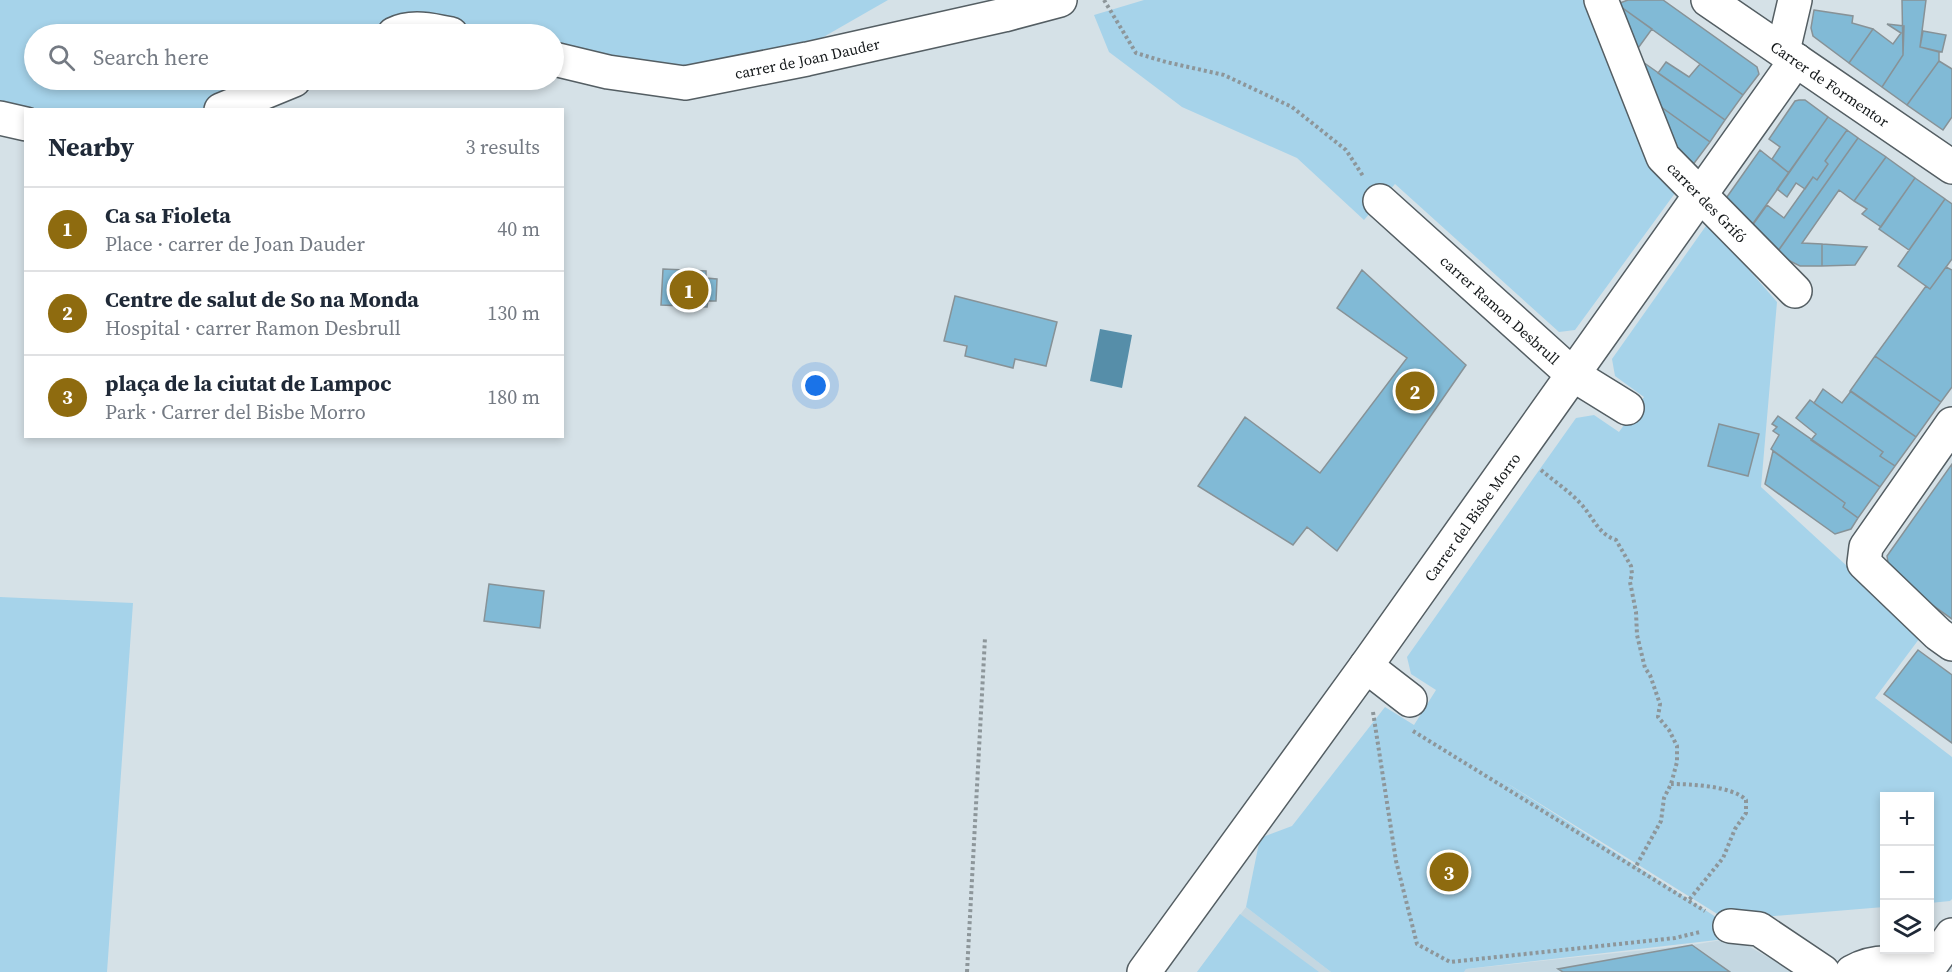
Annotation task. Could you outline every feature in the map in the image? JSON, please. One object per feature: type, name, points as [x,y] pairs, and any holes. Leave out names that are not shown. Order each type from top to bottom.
[{"type":"street","name":"carrer des Grifó","points":[[1601,0],[1663,157],[1795,291]]},
{"type":"street","name":"Carrer de Formentor","points":[[1708,0],[1952,167]]},
{"type":"street","points":[[1790,55],[1795,0]]},
{"type":"street","name":"carrer de Joan Dauder","points":[[564,61],[608,72],[685,83],[807,59],[1055,1]]},
{"type":"street","name":"Carrer del Bisbe Morro","points":[[1144,972],[1366,666],[1701,196],[1790,55]]},
{"type":"street","points":[[226,108],[270,90]]},
{"type":"street","points":[[0,118],[24,124]]},
{"type":"street","name":"carrer Ramon Desbrull","points":[[1380,201],[1572,374],[1627,408]]},
{"type":"street","points":[[1952,424],[1866,547],[1864,563],[1938,634],[1952,644]]},
{"type":"street","points":[[1366,666],[1409,714]]},
{"type":"street","points":[[1730,926],[1759,929],[1823,972]]},
{"type":"street","points":[[1852,972],[1870,964],[1890,962],[1908,965],[1924,972],[1952,935]]},
{"type":"path","points":[[1104,0],[1136,53],[1224,75],[1292,107],[1346,150],[1380,201]]},
{"type":"path","points":[[1518,451],[1582,504],[1598,527],[1609,538],[1616,540],[1631,566],[1630,582],[1636,612],[1637,635],[1645,668],[1650,675],[1660,704],[1658,717],[1669,730],[1677,746],[1677,762],[1671,784],[1664,798],[1661,820],[1635,868]]},
{"type":"path","points":[[967,972],[985,638]]},
{"type":"path","points":[[1373,712],[1396,861],[1417,944],[1450,962],[1675,938],[1730,926]]},
{"type":"path","points":[[1409,714],[1635,868],[1730,926]]},
{"type":"path","points":[[1671,784],[1723,790],[1740,794],[1746,800],[1746,813],[1735,829],[1723,858],[1689,900]]},
{"type":"shaded area","points":[[0,0],[888,0],[785,59],[680,78],[564,52],[564,24],[24,24],[24,90],[256,90],[209,108],[24,110],[0,106]]},
{"type":"shaded area","points":[[1144,0],[1587,0],[1678,189],[1575,330],[1559,332],[1395,184],[1364,220],[1297,158],[1182,107],[1109,52],[1094,15]]},
{"type":"shaded area","points":[[1708,223],[1777,302],[1761,487],[1922,635],[1875,698],[1952,757],[1952,899],[1934,903],[1934,792],[1880,792],[1880,907],[1727,920],[1497,777],[1730,926],[1734,938],[1466,969],[1464,972],[1331,972],[1246,907],[1260,838],[1292,826],[1385,707],[1414,725],[1436,690],[1411,674],[1407,657],[1576,418],[1594,415],[1619,432],[1644,397],[1615,376],[1612,359]]},
{"type":"shaded area","points":[[1100,329],[1132,335],[1122,388],[1090,381]]},
{"type":"shaded area","points":[[0,597],[133,603],[107,972],[0,972]]},
{"type":"shaded area","points":[[1246,907],[1331,972],[1197,972]]},
{"type":"shaded area","points":[[1240,914],[1319,972],[1197,972]]},
{"type":"shaded area","points":[[1734,938],[1794,972],[1464,972],[1466,969],[1692,945]]},
{"type":"building","points":[[1628,0],[1663,0],[1757,67],[1759,74],[1743,95],[1617,4]]},
{"type":"building","points":[[1902,0],[1926,0],[1920,47],[1939,52],[1939,61],[1907,105],[1882,87],[1903,55]]},
{"type":"building","points":[[1617,4],[1652,29],[1633,55]]},
{"type":"building","points":[[1814,10],[1853,16],[1852,23],[1873,29],[1849,63],[1813,36],[1811,28]]},
{"type":"building","points":[[1887,24],[1904,26],[1903,55],[1882,87],[1849,63],[1873,29],[1893,44],[1901,33]]},
{"type":"building","points":[[1923,31],[1946,35],[1942,52],[1920,47]]},
{"type":"building","points":[[1633,55],[1725,120],[1710,142],[1657,104]]},
{"type":"building","points":[[1939,61],[1952,69],[1952,117],[1943,130],[1907,105]]},
{"type":"building","points":[[1666,62],[1689,77],[1700,64],[1743,95],[1725,120],[1658,73]]},
{"type":"building","points":[[1805,100],[1828,117],[1789,173],[1772,159],[1780,147],[1769,139],[1795,101]]},
{"type":"building","points":[[1657,104],[1710,142],[1689,170],[1664,141]]},
{"type":"building","points":[[1828,117],[1847,130],[1825,161],[1828,164],[1817,180],[1813,177],[1805,189],[1796,183],[1787,197],[1777,189]]},
{"type":"building","points":[[1847,130],[1858,138],[1775,255],[1749,230],[1767,205],[1784,218],[1813,177],[1817,180],[1828,164],[1825,161]]},
{"type":"building","points":[[1858,138],[1886,157],[1854,201],[1839,190],[1802,243],[1822,244],[1822,266],[1800,266],[1776,254]]},
{"type":"building","points":[[1760,150],[1789,173],[1749,229],[1722,204]]},
{"type":"building","points":[[1886,157],[1915,178],[1881,227],[1862,214],[1867,209],[1854,201]]},
{"type":"building","points":[[1915,178],[1945,199],[1909,250],[1879,229]]},
{"type":"building","points":[[1945,199],[1952,204],[1952,259],[1930,289],[1898,266]]},
{"type":"building","points":[[1822,244],[1867,247],[1855,265],[1822,266]]},
{"type":"building","points":[[1946,267],[1952,270],[1952,387],[1941,402],[1875,356],[1926,286],[1930,289]]},
{"type":"building","points":[[663,269],[706,271],[706,278],[717,279],[716,301],[708,301],[707,307],[661,305]]},
{"type":"building","points":[[1362,270],[1466,365],[1337,551],[1307,527],[1293,545],[1198,486],[1245,417],[1320,473],[1407,358],[1337,308]]},
{"type":"building","points":[[955,296],[1057,322],[1046,366],[1015,359],[1013,368],[965,356],[967,346],[944,341]]},
{"type":"building","points":[[1875,356],[1941,402],[1916,437],[1850,391]]},
{"type":"building","points":[[1823,389],[1842,403],[1851,391],[1916,437],[1895,466],[1880,456],[1883,452],[1814,403]]},
{"type":"building","points":[[1810,400],[1883,452],[1880,456],[1895,466],[1880,487],[1811,440],[1816,434],[1796,418]]},
{"type":"building","points":[[1778,416],[1880,487],[1858,518],[1843,507],[1845,503],[1771,449],[1779,435],[1773,431],[1777,427],[1772,424]]},
{"type":"building","points":[[1719,424],[1759,434],[1748,476],[1708,466]]},
{"type":"building","points":[[1773,451],[1845,503],[1843,507],[1858,518],[1851,529],[1835,534],[1765,484]]},
{"type":"building","points":[[1952,464],[1952,619],[1890,575],[1887,556]]},
{"type":"building","points":[[489,584],[544,591],[540,628],[484,621]]},
{"type":"building","points":[[1918,650],[1952,675],[1952,743],[1884,694]]},
{"type":"building","points":[[1692,945],[1730,972],[1563,972],[1558,969]]},
{"type":"place","name":"Ca sa Fioleta","points":[[689,290]]},
{"type":"place","name":"Centre de salut de So na Monda","points":[[1415,391]]},
{"type":"place","name":"plaça de la ciutat de Lampoc","points":[[1449,872]]}]
